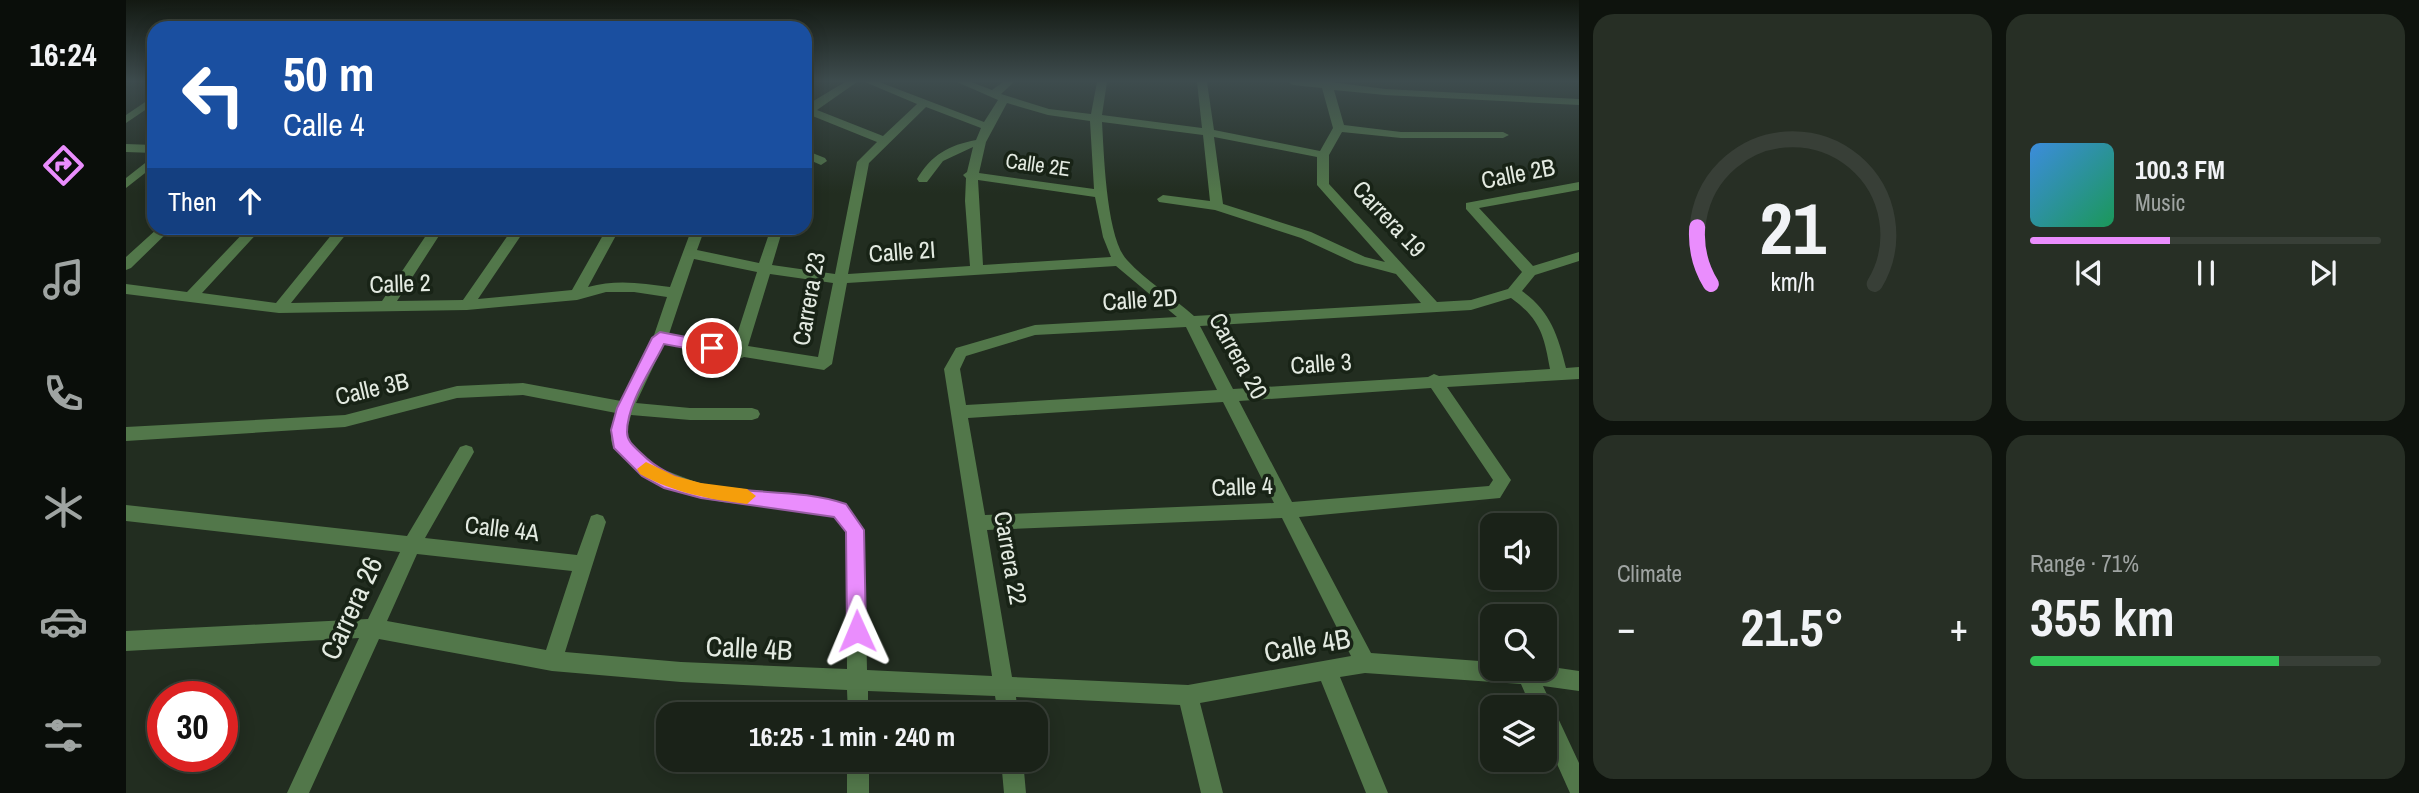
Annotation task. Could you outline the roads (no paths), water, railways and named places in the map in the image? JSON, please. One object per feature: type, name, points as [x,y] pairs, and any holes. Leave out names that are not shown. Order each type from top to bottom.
[{"type":"street","points":[[827,119],[882,140]]},
{"type":"street","name":"Carrera 23","points":[[739,353],[824,364],[863,162],[905,119]]},
{"type":"street","points":[[966,119],[985,126]]},
{"type":"street","points":[[977,270],[969,175],[988,119]]},
{"type":"street","points":[[1089,119],[1207,132],[1323,155],[1339,128],[1336,119]]},
{"type":"street","points":[[1206,119],[1217,206]]},
{"type":"street","points":[[1096,120],[1101,194],[1110,237],[1119,261]]},
{"type":"street","points":[[1339,128],[1401,135],[1503,135]]},
{"type":"street","points":[[923,179],[930,164],[959,147],[980,142]]},
{"type":"street","points":[[126,148],[147,149]]},
{"type":"street","points":[[126,155],[147,158]]},
{"type":"street","name":"Carrera 19","points":[[1323,155],[1323,185],[1434,308]]},
{"type":"street","points":[[812,157],[821,161]]},
{"type":"street","points":[[126,184],[147,165]]},
{"type":"street","name":"Calle 2E","points":[[969,175],[1101,194]]},
{"type":"street","name":"Calle 2B","points":[[1530,272],[1470,206],[1579,186]]},
{"type":"street","points":[[1163,199],[1217,206],[1306,235],[1360,260],[1402,271]]},
{"type":"street","points":[[126,265],[132,252],[155,235]]},
{"type":"street","points":[[190,297],[248,235]]},
{"type":"street","points":[[279,308],[338,235]]},
{"type":"street","points":[[385,308],[432,235]]},
{"type":"street","points":[[467,304],[514,235]]},
{"type":"street","points":[[577,295],[609,235]]},
{"type":"street","points":[[695,235],[660,338],[625,408],[619,430],[620,443],[648,471],[671,482],[701,491],[839,510],[855,530],[858,702]]},
{"type":"street","points":[[660,338],[739,353],[775,235]]},
{"type":"street","name":"Calle 2I","points":[[689,253],[765,269],[839,279],[1119,261]]},
{"type":"street","points":[[1559,373],[1549,329],[1536,307],[1513,292],[1530,272],[1579,256]]},
{"type":"street","name":"Carrera 20","points":[[1119,261],[1189,319],[1366,663]]},
{"type":"street","name":"Calle 2","points":[[126,289],[279,308],[385,308],[467,304],[577,295],[606,287],[634,287],[675,293]]},
{"type":"street","name":"Calle 2D","points":[[960,412],[952,369],[961,352],[1035,330],[1189,319],[1471,306],[1513,292]]},
{"type":"street","name":"Calle 3","points":[[960,412],[1434,380],[1579,373]]},
{"type":"street","name":"Calle 4","points":[[977,523],[1289,510],[1494,493],[1502,480],[1434,380]]},
{"type":"street","name":"Calle 3B","points":[[126,434],[345,421],[457,392],[523,389],[625,408]]},
{"type":"street","points":[[625,408],[690,414],[752,414]]},
{"type":"street","name":"Carrera 22","points":[[960,412],[1007,702]]},
{"type":"street","name":"Carrera 26","points":[[298,793],[413,542],[466,452]]},
{"type":"street","name":"Calle 4A","points":[[126,513],[413,542],[584,564]]},
{"type":"street","points":[[552,662],[597,522]]},
{"type":"street","name":"Calle 4B","points":[[126,641],[372,628],[552,662],[857,682],[1188,695],[1366,663],[1480,671]]},
{"type":"street","points":[[1327,671],[1377,793]]},
{"type":"street","name":"Calle 4B","points":[[1557,678],[1579,681]]},
{"type":"street","points":[[1188,695],[1212,793]]},
{"type":"street","points":[[1557,739],[1579,787]]},
{"type":"street","points":[[858,772],[858,793]]},
{"type":"street","points":[[1013,772],[1015,793]]}]
